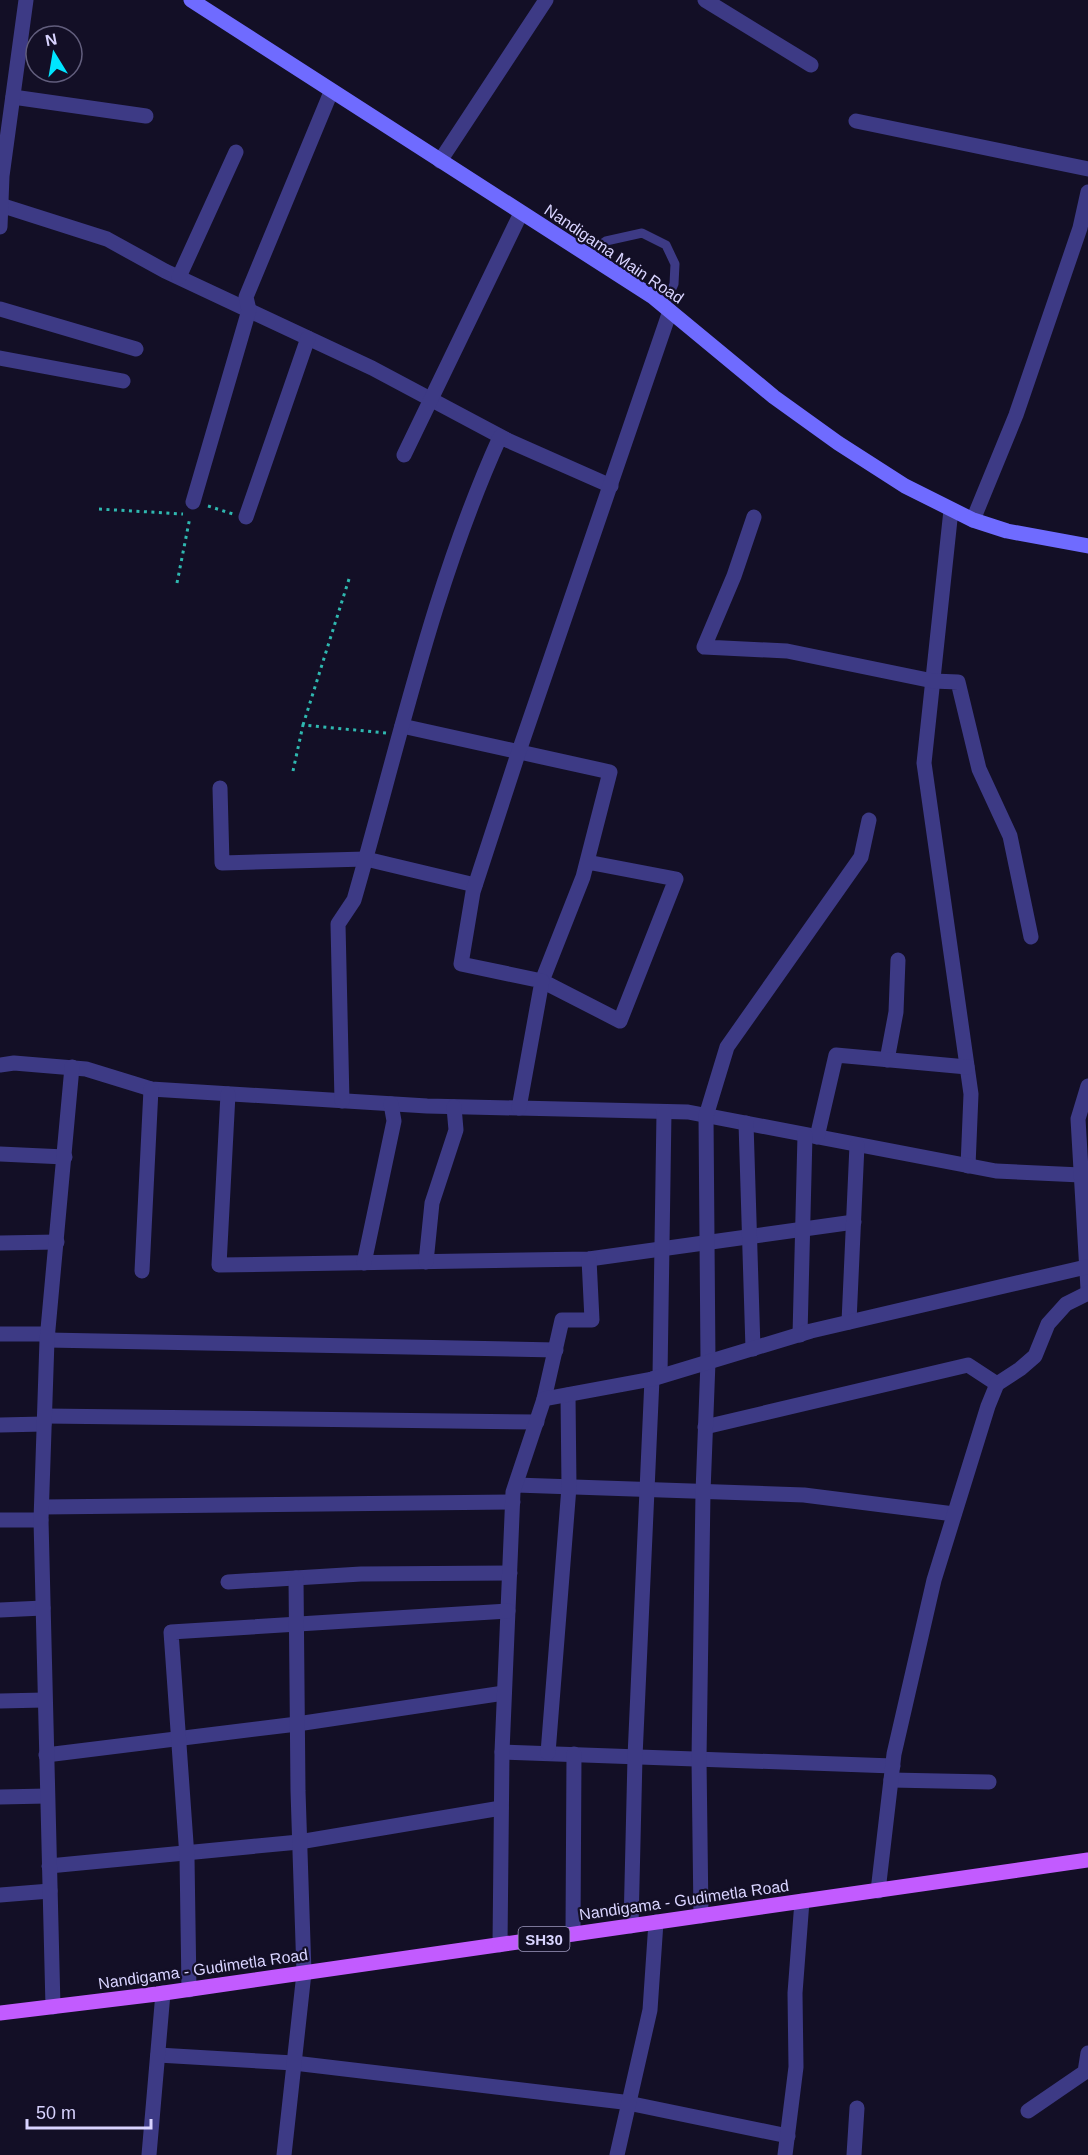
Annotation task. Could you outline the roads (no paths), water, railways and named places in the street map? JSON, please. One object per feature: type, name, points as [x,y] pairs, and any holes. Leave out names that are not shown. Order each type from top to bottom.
[{"type":"main road","name":"Nandigama - Gudimetla Road","points":[[0,2013],[189,1990],[1088,1860]]},
{"type":"street","points":[[0,227],[2,176],[26,0]]},
{"type":"street","name":"Nandigama Main Road","points":[[191,0],[667,308],[774,397],[838,443],[905,486],[973,520],[1007,531],[1088,546]]},
{"type":"street","points":[[440,161],[546,0]]},
{"type":"street","points":[[705,0],[723,4],[811,65]]},
{"type":"street","points":[[192,509],[249,310],[246,297],[331,92]]},
{"type":"street","points":[[13,97],[146,116]]},
{"type":"street","points":[[856,121],[1088,169]]},
{"type":"street","points":[[178,277],[236,152]]},
{"type":"street","points":[[973,520],[1016,415],[1080,228],[1088,192]]},
{"type":"street","points":[[0,205],[107,239],[178,277],[372,368],[507,440]]},
{"type":"street","points":[[404,455],[521,213]]},
{"type":"street","points":[[587,862],[676,879],[620,1022],[542,981],[461,964],[475,885],[611,486],[667,308]]},
{"type":"street","points":[[0,309],[136,349]]},
{"type":"street","points":[[246,517],[308,338]]},
{"type":"street","points":[[0,358],[123,381]]},
{"type":"street","points":[[342,1101],[338,924],[354,900],[421,652],[482,476],[500,437],[611,486]]},
{"type":"street","points":[[951,510],[924,763],[971,1094],[968,1166]]},
{"type":"street","points":[[754,517],[734,576],[704,647],[787,651],[933,681],[958,682],[979,769],[1010,836],[1031,937]]},
{"type":"street","points":[[401,730],[519,751],[610,772],[583,877],[542,981],[519,1108]]},
{"type":"street","points":[[220,788],[222,863],[366,859],[475,885]]},
{"type":"street","points":[[701,1916],[699,1759],[703,1492],[708,1362],[706,1116],[727,1047],[861,857],[869,820]]},
{"type":"street","points":[[887,1060],[896,1012],[898,960]]},
{"type":"street","points":[[800,1335],[803,1230],[811,1136],[836,1055],[967,1067]]},
{"type":"street","points":[[0,1065],[14,1063],[86,1069],[151,1089],[454,1107],[688,1112],[996,1171],[1081,1174]]},
{"type":"street","points":[[53,2007],[44,1700],[42,1514],[47,1337],[72,1067]]},
{"type":"street","points":[[878,1891],[892,1773],[934,1580],[997,1384],[1035,1356],[1048,1324],[1066,1304],[1088,1291],[1085,1205],[1078,1119],[1088,1086]]},
{"type":"street","points":[[142,1271],[151,1089]]},
{"type":"street","points":[[228,1094],[219,1265],[589,1259],[854,1222]]},
{"type":"street","points":[[364,1263],[394,1121],[391,1104]]},
{"type":"street","points":[[426,1262],[432,1203],[456,1130],[454,1107]]},
{"type":"street","points":[[631,1926],[634,1757],[646,1490],[656,1378],[662,1249],[664,1112]]},
{"type":"street","points":[[746,1123],[753,1349]]},
{"type":"street","points":[[849,1322],[857,1145]]},
{"type":"street","points":[[0,1154],[64,1157]]},
{"type":"street","points":[[0,1243],[57,1242]]},
{"type":"street","points":[[500,1945],[502,1752],[513,1502],[516,1485],[544,1399],[562,1320],[592,1320],[589,1259]]},
{"type":"street","points":[[544,1399],[656,1378],[849,1322],[1086,1267]]},
{"type":"street","points":[[0,1334],[555,1350]]},
{"type":"street","points":[[705,1427],[968,1365],[997,1384]]},
{"type":"street","points":[[548,1753],[568,1487],[568,1395]]},
{"type":"street","points":[[0,1425],[44,1420],[537,1422]]},
{"type":"street","points":[[516,1485],[804,1495],[954,1514]]},
{"type":"street","points":[[0,1520],[42,1514],[513,1502]]},
{"type":"street","points":[[228,1582],[361,1574],[510,1573]]},
{"type":"street","points":[[284,2155],[304,1973],[297,1724],[296,1578]]},
{"type":"street","points":[[0,1610],[43,1608]]},
{"type":"street","points":[[189,1990],[186,1853],[171,1632],[508,1611]]},
{"type":"street","points":[[46,1755],[297,1724],[504,1693]]},
{"type":"street","points":[[0,1701],[44,1700]]},
{"type":"street","points":[[502,1752],[699,1759],[989,1782]]},
{"type":"street","points":[[573,1934],[574,1754]]},
{"type":"street","points":[[0,1797],[47,1796]]},
{"type":"street","points":[[49,1866],[300,1842],[501,1808]]},
{"type":"street","points":[[0,1895],[50,1891]]},
{"type":"street","points":[[785,2155],[796,2067],[795,1993],[802,1901]]},
{"type":"street","points":[[617,2155],[650,2010],[656,1922]]},
{"type":"street","points":[[149,2155],[163,1993]]},
{"type":"street","points":[[158,2055],[294,2063],[629,2103],[788,2136]]},
{"type":"street","points":[[1028,2111],[1085,2072],[1088,2055]]},
{"type":"street","points":[[854,2155],[857,2108]]},
{"type":"lane","points":[[586,255],[606,241],[642,233],[666,245],[675,264],[674,284],[667,308]]}]
